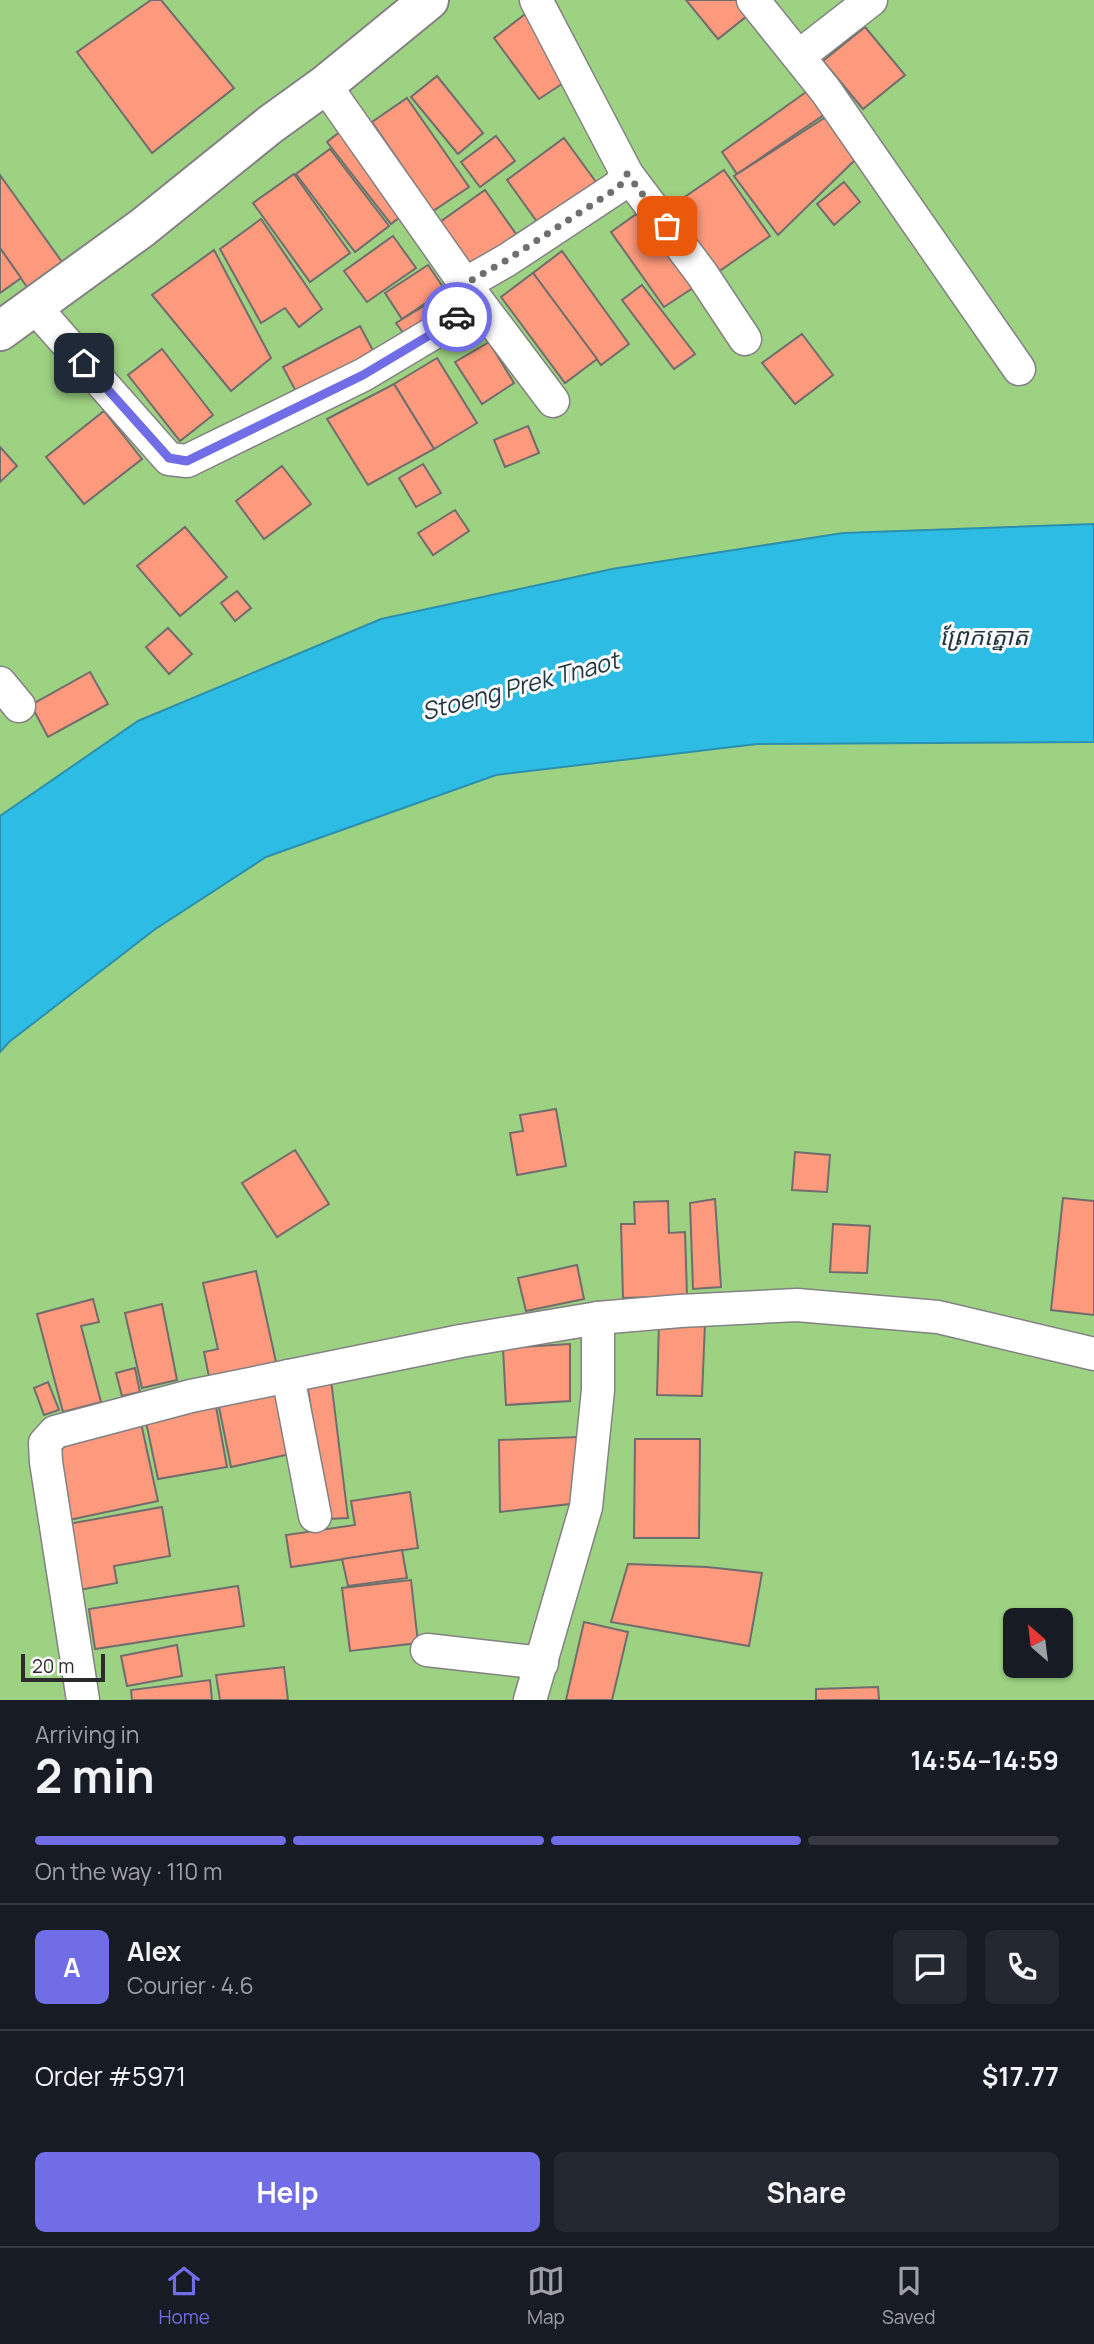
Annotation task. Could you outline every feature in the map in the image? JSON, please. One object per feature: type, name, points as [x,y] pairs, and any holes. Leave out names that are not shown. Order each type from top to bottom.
[{"type":"main road","points":[[0,331],[142,228],[429,0]]},
{"type":"street","points":[[536,0],[627,174],[702,274],[745,339]]},
{"type":"street","points":[[752,0],[826,92],[1019,369]]},
{"type":"street","points":[[799,56],[872,0]]},
{"type":"street","points":[[325,85],[470,290],[553,401]]},
{"type":"street","points":[[33,305],[169,458],[187,461],[363,375],[450,323],[470,290],[507,260],[619,187],[627,174]]},
{"type":"street","points":[[83,1700],[45,1443],[55,1432],[191,1395],[461,1341],[598,1318],[680,1311],[797,1305],[938,1317],[1094,1354]]},
{"type":"street","points":[[530,1700],[586,1507],[598,1390],[598,1318]]},
{"type":"street","points":[[288,1376],[315,1516]]},
{"type":"street","points":[[427,1650],[542,1663]]},
{"type":"green space","points":[[0,0],[1094,0],[1094,1700],[0,1700]]},
{"type":"water","name":"ព្រែកត្នោត","points":[[1094,524],[1094,742],[757,744],[496,775],[266,857],[154,930],[9,1042],[0,1052],[0,816],[138,721],[381,619],[612,569],[843,533]]},
{"type":"building","points":[[151,0],[161,0],[234,88],[152,153],[77,52]]},
{"type":"building","points":[[686,0],[742,0],[752,12],[718,39]]},
{"type":"building","points":[[533,8],[571,78],[539,99],[494,38]]},
{"type":"building","points":[[865,27],[905,75],[863,109],[823,61]]},
{"type":"building","points":[[437,76],[483,133],[458,154],[411,97]]},
{"type":"building","points":[[813,87],[831,110],[737,174],[722,152]]},
{"type":"building","points":[[407,98],[469,187],[433,211],[372,122]]},
{"type":"building","points":[[832,113],[860,155],[778,235],[734,176]]},
{"type":"building","points":[[346,127],[410,209],[391,224],[327,142]]},
{"type":"building","points":[[496,136],[515,161],[480,187],[461,162]]},
{"type":"building","points":[[564,138],[596,182],[538,223],[507,180]]},
{"type":"building","points":[[330,149],[389,226],[355,252],[296,174]]},
{"type":"building","points":[[724,170],[770,236],[718,272],[673,205]]},
{"type":"building","points":[[294,174],[350,253],[310,282],[253,203]]},
{"type":"building","points":[[0,175],[62,262],[29,290],[0,248]]},
{"type":"building","points":[[844,182],[860,202],[834,225],[817,204]]},
{"type":"building","points":[[485,190],[521,241],[476,273],[440,222]]},
{"type":"building","points":[[645,208],[699,284],[664,307],[611,232]]},
{"type":"building","points":[[261,219],[322,309],[299,327],[285,308],[261,323],[220,249]]},
{"type":"building","points":[[393,236],[416,268],[367,302],[344,271]]},
{"type":"building","points":[[0,248],[21,278],[0,293]]},
{"type":"building","points":[[214,250],[271,358],[231,391],[152,295]]},
{"type":"building","points":[[562,251],[629,344],[601,365],[533,273]]},
{"type":"building","points":[[428,265],[445,290],[402,319],[385,293]]},
{"type":"building","points":[[533,273],[597,359],[565,383],[501,297]]},
{"type":"building","points":[[642,285],[695,354],[674,369],[622,300]]},
{"type":"building","points":[[442,295],[457,317],[410,342],[396,323]]},
{"type":"building","points":[[360,326],[378,360],[301,401],[283,367]]},
{"type":"building","points":[[802,334],[833,375],[795,404],[762,363]]},
{"type":"building","points":[[489,342],[514,383],[482,404],[455,362]]},
{"type":"building","points":[[162,349],[213,415],[180,441],[128,375]]},
{"type":"building","points":[[437,358],[477,423],[434,449],[394,384]]},
{"type":"building","points":[[394,384],[434,449],[368,485],[327,419]]},
{"type":"building","points":[[104,411],[142,459],[84,504],[46,457]]},
{"type":"building","points":[[528,426],[539,453],[505,467],[494,440]]},
{"type":"building","points":[[0,447],[17,466],[0,482]]},
{"type":"building","points":[[423,464],[441,493],[416,507],[399,478]]},
{"type":"building","points":[[282,466],[311,504],[264,539],[236,501]]},
{"type":"building","points":[[455,510],[469,531],[433,555],[418,533]]},
{"type":"building","points":[[185,527],[227,577],[180,616],[137,566]]},
{"type":"building","points":[[237,591],[251,608],[235,621],[221,603]]},
{"type":"building","points":[[168,628],[192,654],[169,674],[146,647]]},
{"type":"building","points":[[90,672],[108,704],[48,737],[31,705]]},
{"type":"building","points":[[556,1109],[566,1166],[517,1175],[510,1133],[523,1131],[520,1115]]},
{"type":"building","points":[[295,1150],[329,1204],[277,1237],[242,1183]]},
{"type":"building","points":[[795,1152],[830,1155],[827,1192],[792,1190]]},
{"type":"building","points":[[1063,1198],[1094,1201],[1094,1315],[1051,1310]]},
{"type":"building","points":[[715,1199],[721,1287],[693,1289],[690,1203]]},
{"type":"building","points":[[668,1201],[669,1233],[685,1232],[687,1296],[623,1298],[621,1224],[635,1224],[634,1202]]},
{"type":"building","points":[[833,1224],[870,1226],[867,1273],[830,1272]]},
{"type":"building","points":[[577,1265],[584,1299],[526,1311],[518,1278]]},
{"type":"building","points":[[256,1271],[276,1362],[209,1377],[204,1352],[218,1349],[203,1283]]},
{"type":"building","points":[[93,1299],[99,1322],[81,1326],[101,1402],[63,1412],[37,1314]]},
{"type":"building","points":[[162,1304],[177,1380],[142,1388],[125,1313]]},
{"type":"building","points":[[659,1322],[705,1323],[702,1396],[657,1395]]},
{"type":"building","points":[[570,1344],[570,1401],[506,1405],[503,1348]]},
{"type":"building","points":[[135,1368],[140,1392],[122,1396],[116,1373]]},
{"type":"building","points":[[331,1380],[348,1518],[327,1519],[307,1383]]},
{"type":"building","points":[[48,1382],[59,1410],[44,1415],[34,1388]]},
{"type":"building","points":[[277,1391],[290,1454],[231,1467],[218,1402]]},
{"type":"building","points":[[215,1401],[227,1467],[158,1479],[146,1422]]},
{"type":"building","points":[[141,1423],[158,1501],[69,1520],[55,1455],[74,1438]]},
{"type":"building","points":[[579,1437],[579,1503],[500,1512],[499,1440]]},
{"type":"building","points":[[635,1439],[700,1439],[699,1538],[634,1538]]},
{"type":"building","points":[[410,1492],[418,1548],[291,1567],[286,1535],[355,1525],[351,1501]]},
{"type":"building","points":[[162,1507],[170,1556],[114,1566],[117,1583],[79,1590],[68,1524]]},
{"type":"building","points":[[402,1550],[407,1578],[348,1586],[342,1559]]},
{"type":"building","points":[[628,1564],[707,1567],[762,1573],[749,1646],[611,1622]]},
{"type":"building","points":[[411,1580],[418,1643],[350,1651],[342,1588]]},
{"type":"building","points":[[238,1586],[244,1626],[95,1649],[89,1609]]},
{"type":"building","points":[[584,1622],[628,1632],[612,1700],[566,1700]]},
{"type":"building","points":[[177,1645],[182,1676],[127,1686],[121,1656]]},
{"type":"building","points":[[284,1667],[288,1700],[220,1700],[216,1675]]},
{"type":"building","points":[[210,1680],[212,1700],[132,1700],[131,1690]]},
{"type":"building","points":[[878,1687],[879,1700],[816,1700],[816,1689]]},
{"type":"way so far","points":[[457,317],[474,296],[465,284],[619,187],[627,174],[667,226]]},
{"type":"route","points":[[84,363],[169,458],[187,461],[363,375],[457,317]]},
{"type":"water label","name":"Stoeng Prek Tnaot","points":[[520,685]]}]
